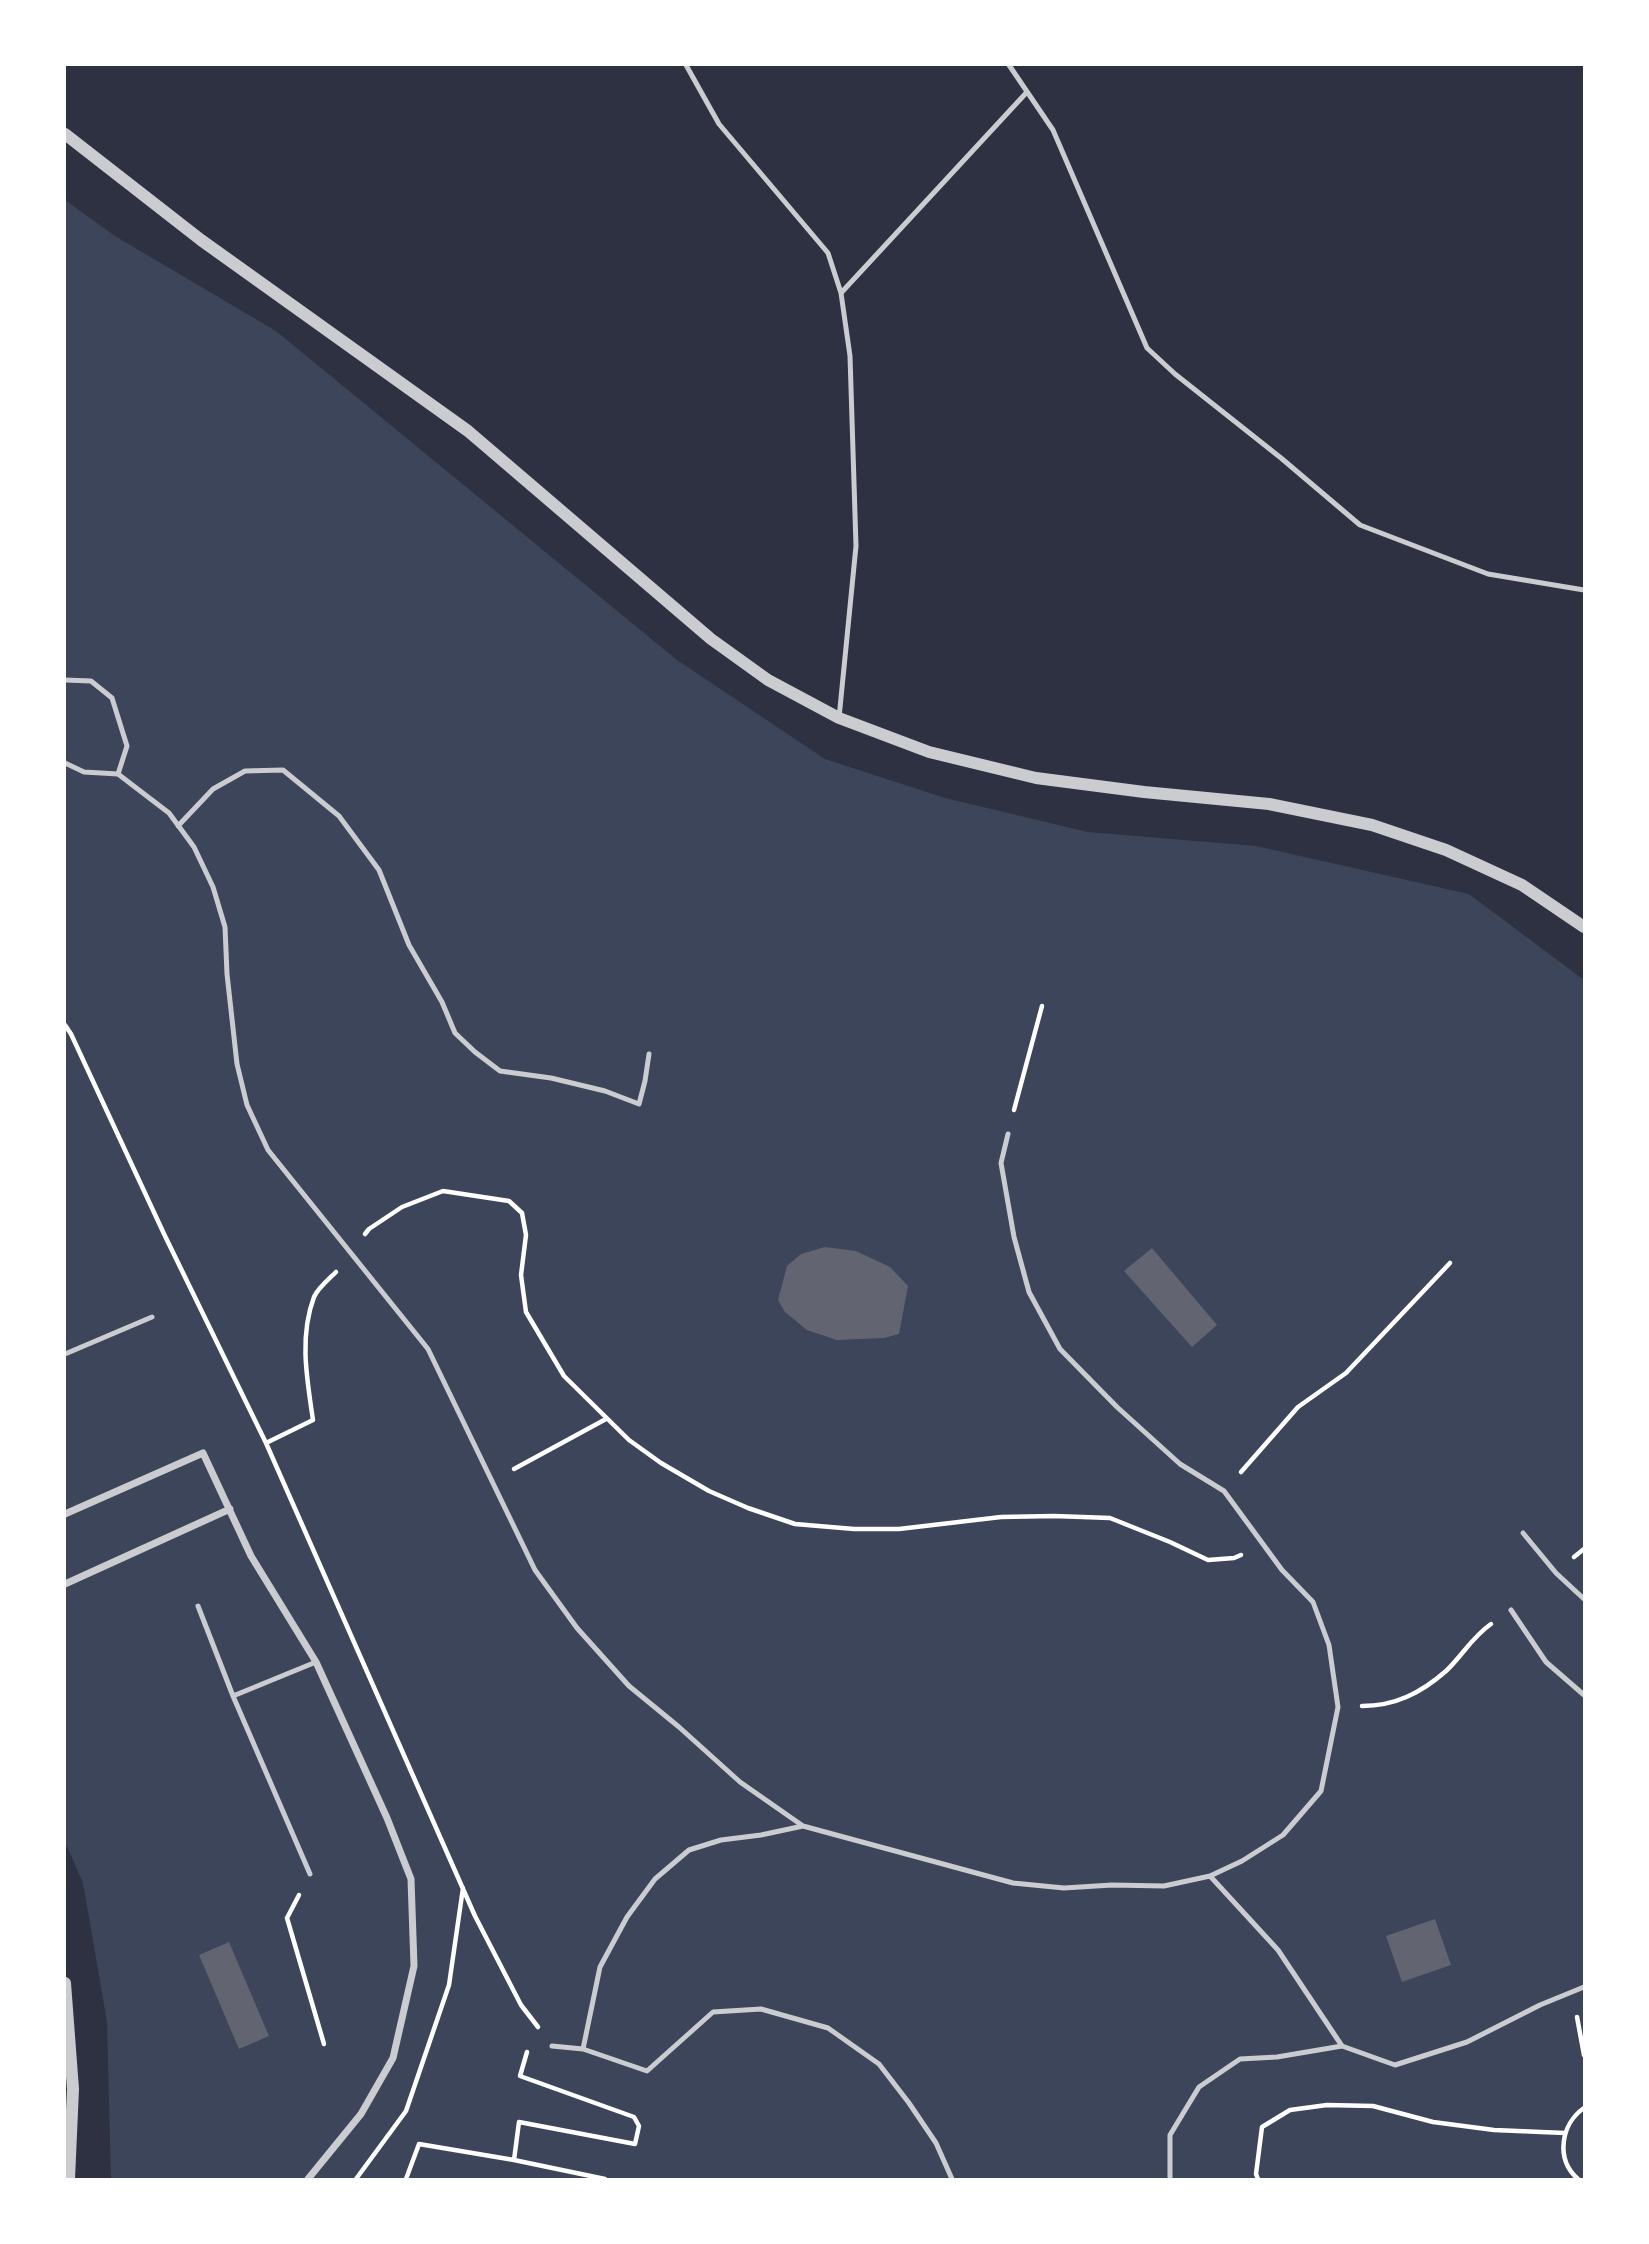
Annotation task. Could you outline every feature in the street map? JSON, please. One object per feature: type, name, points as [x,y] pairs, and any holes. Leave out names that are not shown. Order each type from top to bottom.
[{"type":"street","points":[[65,134],[201,240],[468,431],[711,639],[768,680],[839,718],[929,752],[1036,778],[1269,804],[1372,825],[1446,850],[1522,885],[1584,927]]},
{"type":"street","points":[[65,1514],[203,1452],[251,1556],[316,1662],[387,1818],[411,1879],[414,1966],[393,2058],[362,2114],[308,2179]]},
{"type":"street","points":[[65,1584],[230,1509]]},
{"type":"street","points":[[65,1983],[73,2089],[69,2179]]},
{"type":"lane","points":[[686,65],[719,124],[828,254],[841,293],[850,356],[856,546],[839,718]]},
{"type":"lane","points":[[1009,65],[1053,130],[1147,348],[1175,374],[1360,525],[1488,574],[1584,590]]},
{"type":"lane","points":[[841,293],[1027,92]]},
{"type":"lane","points":[[65,680],[91,681],[112,698],[127,746],[118,774]]},
{"type":"lane","points":[[65,763],[84,772],[118,774],[169,813],[194,847],[213,887],[225,927],[227,974],[237,1064],[247,1105],[268,1150],[428,1349],[535,1570],[577,1628],[629,1686],[740,1782],[803,1826],[1013,1883],[1064,1888],[1164,1886],[1210,1876],[1242,1861],[1283,1835],[1321,1791],[1338,1707],[1329,1645],[1313,1602],[1282,1570],[1224,1491],[1180,1464],[1117,1408],[1059,1349],[1029,1292],[1014,1237],[1001,1163],[1008,1134]]},
{"type":"lane","points":[[178,826],[214,789],[245,771],[283,770],[339,816],[379,870],[409,945],[442,1002],[455,1033],[475,1052],[500,1071],[551,1078],[605,1091],[639,1104],[649,1054]]},
{"type":"lane","points":[[65,1354],[152,1317]]},
{"type":"lane","points":[[1523,1532],[1556,1573],[1584,1599]]},
{"type":"lane","points":[[198,1606],[233,1696],[310,1874]]},
{"type":"lane","points":[[1511,1611],[1546,1662],[1584,1695]]},
{"type":"lane","points":[[233,1696],[316,1662]]},
{"type":"lane","points":[[583,2049],[600,1967],[627,1917],[655,1879],[689,1850],[721,1840],[803,1826]]},
{"type":"lane","points":[[1210,1876],[1278,1950],[1342,2046]]},
{"type":"lane","points":[[1170,2179],[1170,2135],[1199,2087],[1240,2059],[1277,2057],[1342,2046],[1395,2065],[1467,2042],[1540,2005],[1584,1987]]},
{"type":"lane","points":[[552,2046],[583,2049],[647,2071],[713,2012],[761,2009],[828,2028],[879,2064],[936,2143],[952,2179]]},
{"type":"path","points":[[1008,1134],[1042,1006]]},
{"type":"path","points":[[65,1025],[266,1443],[475,1916],[521,2005],[552,2046],[528,2049],[520,2076],[634,2117],[639,2126],[635,2144],[519,2122],[514,2160]]},
{"type":"path","points":[[266,1443],[313,1420],[305,1334],[315,1295],[369,1229],[402,1207],[443,1191],[509,1201],[522,1213],[526,1235],[521,1275],[526,1312],[564,1376],[629,1440],[661,1463],[709,1491],[748,1508],[795,1524],[854,1529],[899,1529],[1001,1517],[1110,1518],[1208,1560],[1234,1558],[1264,1543]]},
{"type":"path","points":[[1224,1491],[1298,1407],[1346,1373],[1450,1263]]},
{"type":"path","points":[[492,1482],[606,1419]]},
{"type":"path","points":[[1556,1573],[1584,1549]]},
{"type":"path","points":[[1338,1707],[1381,1706],[1409,1698],[1446,1671],[1480,1632],[1511,1611]]},
{"type":"path","points":[[310,1874],[287,1918],[324,2044]]},
{"type":"path","points":[[1571,1993],[1584,2055]]},
{"type":"path","points":[[1258,2179],[1256,2174],[1262,2127],[1290,2110],[1327,2105],[1373,2106],[1433,2122],[1494,2130],[1565,2133]]},
{"type":"path","points":[[1578,2179],[1571,2177],[1563,2147],[1571,2120],[1584,2108]]},
{"type":"path","points":[[406,2179],[419,2144],[605,2179]]},
{"type":"shaded area","points":[[65,200],[115,236],[276,331],[677,660],[825,759],[945,798],[1088,832],[1256,846],[1469,894],[1584,980],[1584,2179],[111,2179],[107,2022],[83,1883],[65,1842]]},
{"type":"building","points":[[825,1247],[856,1251],[890,1267],[908,1286],[899,1334],[884,1338],[837,1340],[807,1330],[785,1312],[778,1300],[787,1266],[801,1254]]},
{"type":"building","points":[[1152,1248],[1217,1325],[1192,1347],[1124,1271]]},
{"type":"building","points":[[1435,1919],[1451,1965],[1402,1982],[1386,1936]]},
{"type":"building","points":[[229,1942],[269,2036],[239,2049],[199,1955]]}]
